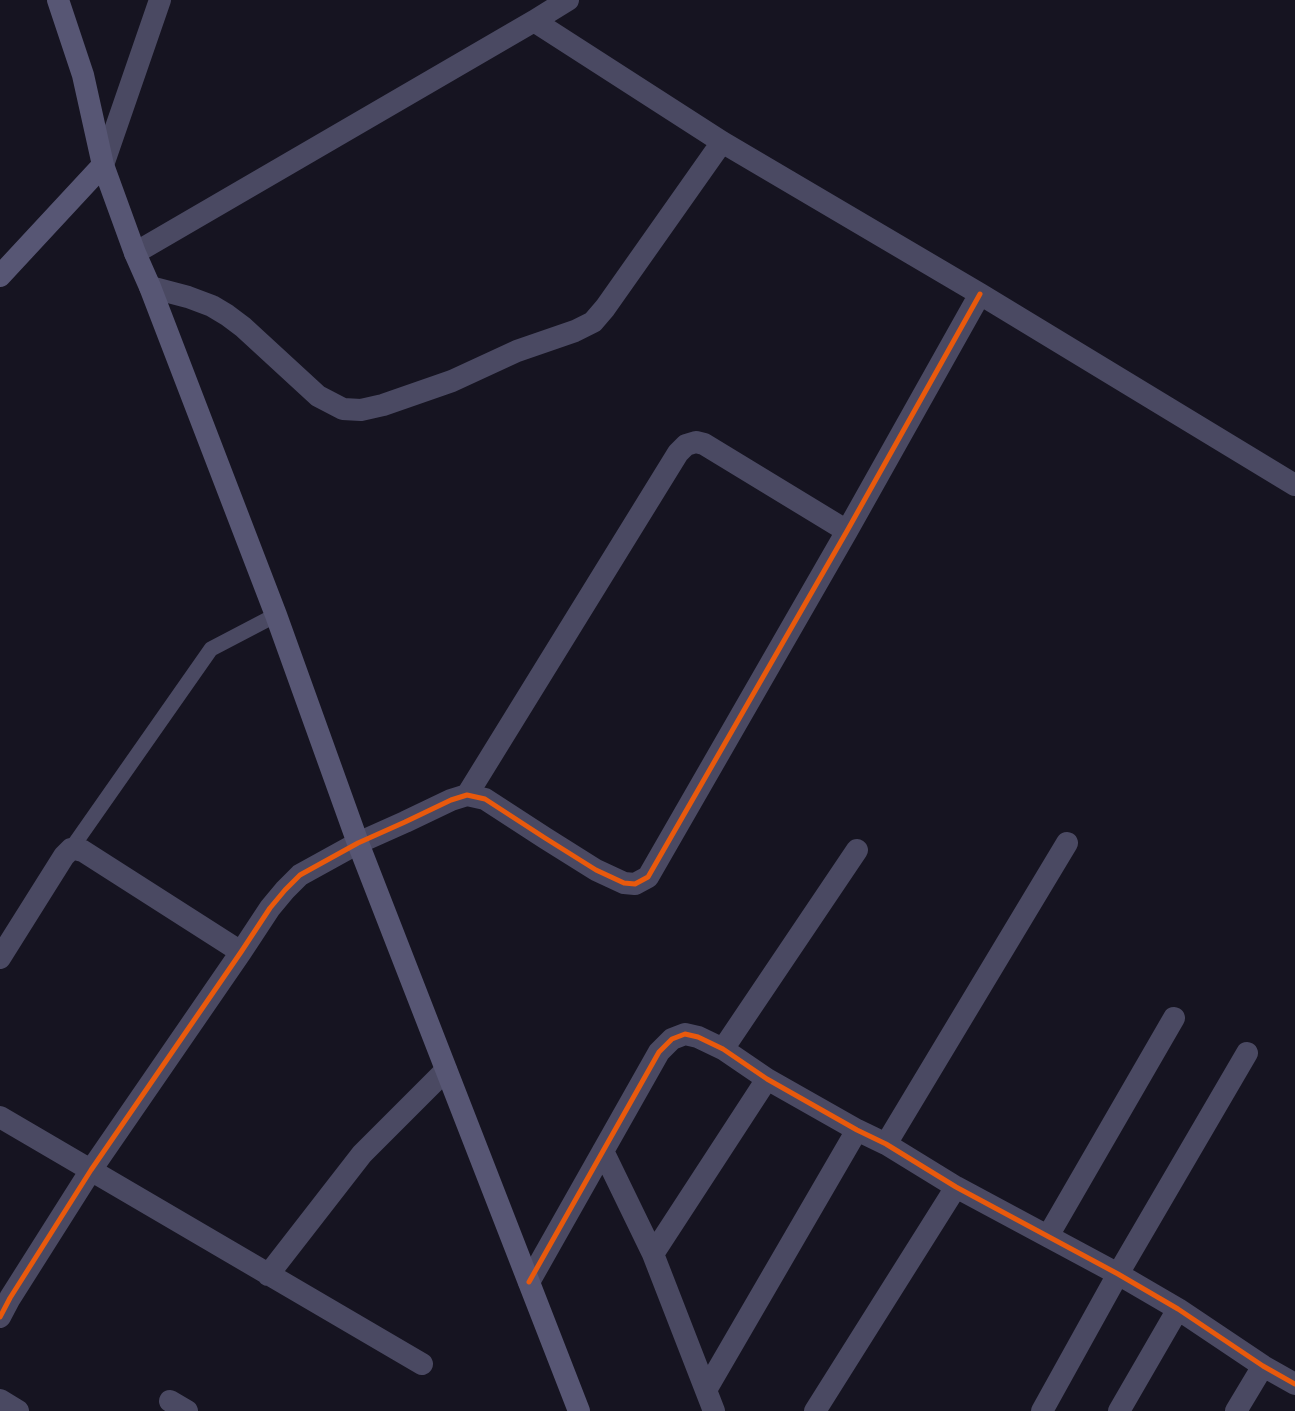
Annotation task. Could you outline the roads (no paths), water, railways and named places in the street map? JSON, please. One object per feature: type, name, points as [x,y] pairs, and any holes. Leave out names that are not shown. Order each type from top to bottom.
[{"type":"main road","points":[[58,0],[82,75],[103,165],[135,253],[150,287],[276,615],[358,843],[579,1411]]},
{"type":"main road","points":[[0,276],[103,165]]},
{"type":"street","points":[[103,165],[160,0]]},
{"type":"street","points":[[135,253],[568,0]]},
{"type":"street","points":[[534,21],[722,142],[980,294],[1295,485]]},
{"type":"street","points":[[150,287],[188,297],[212,306],[227,315],[243,327],[318,396],[343,409],[361,410],[382,405],[452,381],[517,351],[594,322],[606,308],[722,142]]},
{"type":"street","points":[[3,1302],[91,1170],[242,952],[270,908],[300,876],[358,843],[451,800],[467,795],[485,799],[596,870],[624,883],[636,884],[648,877],[847,530],[980,294]]},
{"type":"street","points":[[467,795],[635,526],[678,453],[686,445],[696,442],[704,444],[847,530]]},
{"type":"street","points":[[886,1144],[1067,843]]},
{"type":"street","points":[[0,958],[64,856],[71,849],[83,851],[242,952]]},
{"type":"street","points":[[723,1049],[856,850]]},
{"type":"street","points":[[1048,1236],[1174,1018]]},
{"type":"street","points":[[528,1282],[659,1052],[672,1039],[685,1034],[698,1037],[723,1049],[767,1079],[857,1130],[886,1144],[956,1187],[1118,1274],[1178,1309],[1263,1366],[1295,1384]]},
{"type":"street","points":[[1042,1411],[1118,1274],[1247,1054]]},
{"type":"street","points":[[268,1275],[362,1154],[446,1070]]},
{"type":"street","points":[[653,1254],[767,1079]]},
{"type":"street","points":[[0,1117],[422,1364]]},
{"type":"street","points":[[706,1390],[857,1130]]},
{"type":"street","points":[[602,1151],[653,1254],[714,1411]]},
{"type":"street","points":[[815,1411],[956,1187]]},
{"type":"street","points":[[1118,1411],[1178,1309]]},
{"type":"street","points":[[1236,1411],[1263,1366]]},
{"type":"street","points":[[0,1400],[18,1411]]},
{"type":"lane","points":[[71,849],[211,649],[276,615]]}]
